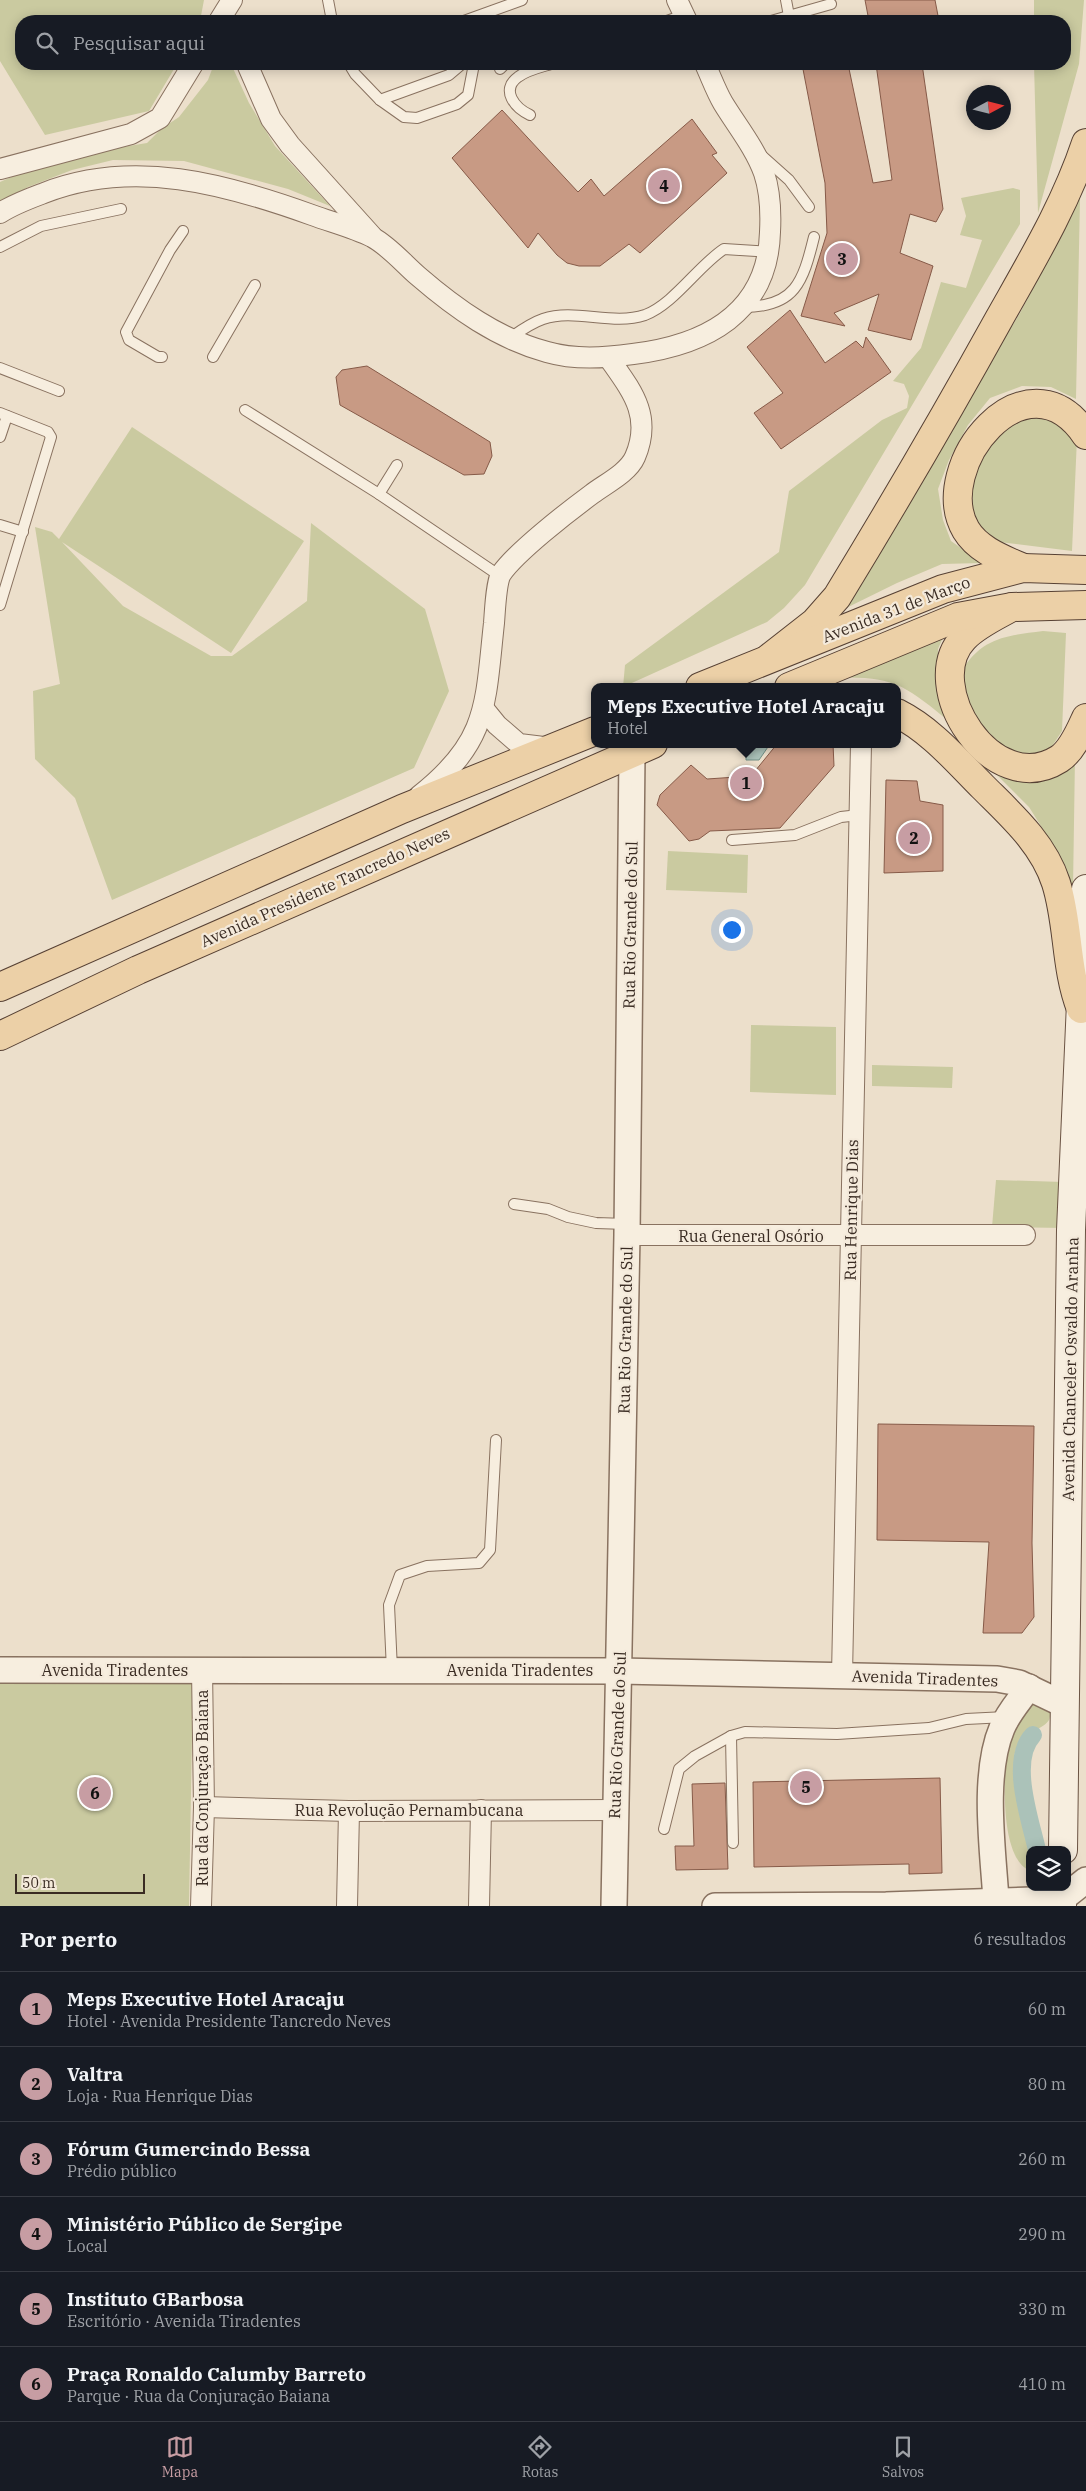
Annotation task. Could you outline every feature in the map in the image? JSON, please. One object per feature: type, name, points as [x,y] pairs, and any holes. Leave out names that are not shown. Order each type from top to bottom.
[{"type":"main road","points":[[710,683],[769,658],[815,622],[838,597],[952,405],[1041,244],[1068,192],[1086,143]]},
{"type":"main road","points":[[1023,568],[992,553],[979,544],[966,530],[957,505],[957,484],[968,460],[980,438],[1003,413],[1028,403],[1054,407],[1065,412],[1076,420],[1086,435]]},
{"type":"main road","name":"Avenida 31 de Março","points":[[769,658],[943,588],[1023,568],[1086,570]]},
{"type":"main road","name":"Avenida 31 de Março","points":[[799,683],[958,617],[1012,607],[1086,605]]},
{"type":"main road","points":[[1012,607],[963,638],[955,652],[950,670],[953,693],[960,718],[974,739],[991,754],[1010,766],[1026,768],[1045,765],[1060,758],[1072,744],[1086,718]]},
{"type":"main road","points":[[901,715],[915,722],[945,748],[1036,843],[1056,882],[1065,924],[1072,986],[1081,1008]]},
{"type":"main road","points":[[4,984],[402,809],[591,733]]},
{"type":"main road","name":"Avenida Presidente Tancredo Neves","points":[[0,1036],[138,970],[643,749]]},
{"type":"main road","name":"Avenida Chanceler Osvaldo Aranha","points":[[1063,1846],[1072,1230],[1086,890]]},
{"type":"street","points":[[223,15],[232,0]]},
{"type":"street","points":[[232,0],[233,15]]},
{"type":"street","points":[[0,169],[131,134],[160,118],[189,70]]},
{"type":"street","points":[[250,70],[271,119],[285,139],[374,238],[430,287],[472,318],[510,338],[547,352],[580,357],[608,357],[644,353],[684,344],[706,335],[744,307],[764,275],[770,252],[769,200],[764,174],[751,147],[721,100],[708,70]]},
{"type":"street","points":[[0,213],[12,205],[66,184],[111,177],[152,176],[206,182],[280,204],[374,238]]},
{"type":"street","points":[[402,809],[437,782],[460,759],[470,744],[484,709],[500,576],[522,552],[589,495],[625,469],[634,458],[639,441],[642,415],[636,396],[608,357]]},
{"type":"street","points":[[484,709],[497,725],[520,744],[554,748]]},
{"type":"street","name":"Rua Henrique Dias","points":[[842,1675],[861,748]]},
{"type":"street","name":"Rua Rio Grande do Sul","points":[[614,1906],[627,1229],[643,749]]},
{"type":"street","name":"Rua General Osório","points":[[627,1229],[850,1236],[1025,1235]]},
{"type":"street","name":"Rua da Conjuração Baiana","points":[[201,1906],[204,1806],[202,1669]]},
{"type":"street","name":"Avenida Tiradentes","points":[[0,1670],[620,1671],[996,1679],[1010,1680],[1029,1687],[1066,1705]]},
{"type":"street","points":[[986,1902],[992,1772],[1001,1731],[1007,1717],[1029,1687]]},
{"type":"street","name":"Rua Revolução Pernambucana","points":[[204,1806],[349,1811],[615,1810]]},
{"type":"street","points":[[479,1906],[481,1810]]},
{"type":"street","points":[[348,1906],[349,1811]]},
{"type":"street","points":[[715,1906],[886,1905],[1054,1898],[1086,1880]]},
{"type":"lane","points":[[328,0],[331,15]]},
{"type":"lane","points":[[481,15],[522,0]]},
{"type":"lane","points":[[786,0],[789,15]]},
{"type":"lane","points":[[792,15],[831,4]]},
{"type":"lane","points":[[353,70],[380,100],[404,117],[417,118],[457,104],[468,95],[473,70]]},
{"type":"lane","points":[[380,100],[449,76],[456,70]]},
{"type":"lane","points":[[530,115],[518,110],[510,97],[511,84],[519,76],[536,70]]},
{"type":"lane","points":[[751,147],[789,180],[809,207]]},
{"type":"lane","points":[[0,247],[41,226],[121,209]]},
{"type":"lane","points":[[162,357],[158,357],[129,340],[126,332],[170,250],[184,231]]},
{"type":"lane","points":[[744,307],[763,307],[779,302],[794,290],[802,276],[814,237]]},
{"type":"lane","points":[[510,338],[532,324],[551,317],[625,319],[647,314],[668,299],[724,249],[770,252]]},
{"type":"lane","points":[[213,357],[255,284]]},
{"type":"lane","points":[[0,368],[59,391]]},
{"type":"lane","points":[[245,410],[379,494],[500,576]]},
{"type":"lane","points":[[0,437],[4,414],[48,432],[51,437],[0,605]]},
{"type":"lane","points":[[379,494],[397,465]]},
{"type":"lane","points":[[0,525],[23,532]]},
{"type":"lane","points":[[732,840],[795,835],[841,816],[859,815]]},
{"type":"lane","points":[[514,1204],[548,1209],[568,1217],[627,1229]]},
{"type":"lane","points":[[392,1670],[389,1605],[400,1575],[427,1566],[479,1563],[490,1550],[496,1440]]},
{"type":"lane","points":[[664,1830],[679,1769],[695,1756],[731,1736],[745,1732],[856,1733],[929,1728],[966,1719],[1007,1717]]},
{"type":"lane","points":[[731,1736],[733,1843]]},
{"type":"green space","points":[[0,0],[204,0],[201,15],[15,15],[15,70],[173,70],[149,111],[45,135],[0,61]]},
{"type":"green space","points":[[1034,0],[1084,0],[1079,64],[1038,213],[1034,70],[1071,70],[1071,15],[1034,15]]},
{"type":"green space","points":[[212,70],[234,70],[249,103],[275,146],[330,206],[288,189],[184,161],[113,160],[72,170],[28,187],[0,203],[0,182],[30,169],[98,151],[147,143],[161,129],[179,117],[208,80]]},
{"type":"green space","points":[[1013,188],[1020,190],[1020,224],[805,585],[784,608],[767,622],[632,683],[623,683],[625,665],[779,552],[789,491],[882,420],[907,408],[909,396],[904,384],[893,381],[921,348],[941,282],[966,288],[982,240],[960,235],[966,216],[961,198]]},
{"type":"green space","points":[[1080,198],[1076,399],[1051,387],[1022,386],[990,398],[968,425],[949,460],[938,489],[943,520],[951,541],[982,563],[942,564],[897,583],[834,614],[1020,313]]},
{"type":"green space","points":[[1051,411],[1077,438],[1072,551],[991,541],[974,522],[972,490],[980,454],[1002,421]]},
{"type":"green space","points":[[132,427],[304,541],[231,653],[62,542],[123,606],[211,656],[232,656],[307,601],[311,523],[425,609],[449,691],[414,768],[112,900],[75,798],[35,759],[33,691],[60,684],[35,527],[52,532],[59,539]]},
{"type":"green space","points":[[948,626],[938,649],[938,666],[951,723],[921,699],[901,686],[901,683],[867,678],[828,678]]},
{"type":"green space","points":[[1043,631],[1066,633],[1062,731],[1049,751],[1033,758],[975,738],[961,672],[977,652],[996,640]]},
{"type":"green space","points":[[979,757],[1075,757],[1073,888],[1056,850],[1029,807]]},
{"type":"green space","points":[[668,851],[748,855],[747,893],[666,890]]},
{"type":"green space","points":[[751,1025],[836,1027],[836,1095],[750,1092]]},
{"type":"green space","points":[[872,1065],[953,1067],[952,1088],[872,1086]]},
{"type":"green space","points":[[996,1180],[1063,1182],[1064,1228],[992,1227]]},
{"type":"green space","points":[[0,1678],[193,1680],[189,1906],[0,1906]]},
{"type":"green space","points":[[1018,1699],[1051,1701],[1050,1716],[1047,1723],[1025,1737],[1017,1747],[1015,1755],[1014,1767],[1018,1797],[1031,1846],[1026,1846],[1026,1868],[1020,1863],[1013,1849],[1008,1831],[1005,1772],[1009,1736]]},
{"type":"shaded area","points":[[746,748],[767,748],[759,760],[746,760]]},
{"type":"building","points":[[865,0],[935,0],[938,15],[868,15]]},
{"type":"building","points":[[803,70],[849,70],[873,183],[892,180],[877,70],[923,70],[943,209],[936,222],[910,214],[900,253],[933,266],[911,340],[868,330],[879,294],[834,313],[845,326],[801,316],[827,233],[825,183]]},
{"type":"building","points":[[502,110],[578,192],[591,179],[604,196],[692,119],[717,153],[712,155],[727,173],[640,253],[629,244],[600,266],[579,266],[567,263],[557,255],[538,233],[528,248],[452,158]]},
{"type":"building","points":[[790,310],[825,363],[856,341],[863,348],[866,337],[891,372],[781,449],[754,413],[783,393],[747,347]]},
{"type":"building","points":[[367,366],[490,442],[492,456],[484,474],[464,475],[340,405],[336,377],[342,370]]},
{"type":"building","points":[[774,748],[833,748],[834,766],[780,828],[710,831],[699,839],[689,841],[657,805],[660,795],[691,765],[707,779],[751,776]]},
{"type":"building","points":[[886,780],[917,781],[920,801],[943,805],[943,871],[884,873]]},
{"type":"building","points":[[878,1424],[1034,1426],[1032,1543],[1034,1617],[1022,1633],[983,1633],[989,1542],[877,1540]]},
{"type":"building","points":[[940,1778],[942,1873],[909,1874],[909,1864],[754,1867],[753,1782]]},
{"type":"building","points":[[725,1783],[728,1869],[676,1870],[675,1846],[694,1846],[692,1784]]},
{"type":"waterway","points":[[1033,1735],[1026,1746],[1022,1774],[1026,1807],[1036,1846]]},
{"type":"place","name":"Ministério Público de Sergipe","points":[[664,186]]},
{"type":"place","name":"Fórum Gumercindo Bessa","points":[[842,259]]},
{"type":"place","name":"Meps Executive Hotel Aracaju","points":[[746,783]]},
{"type":"place","name":"Valtra","points":[[914,838]]},
{"type":"place","name":"Instituto GBarbosa","points":[[806,1787]]},
{"type":"place","name":"Praça Ronaldo Calumby Barreto","points":[[95,1793]]}]
